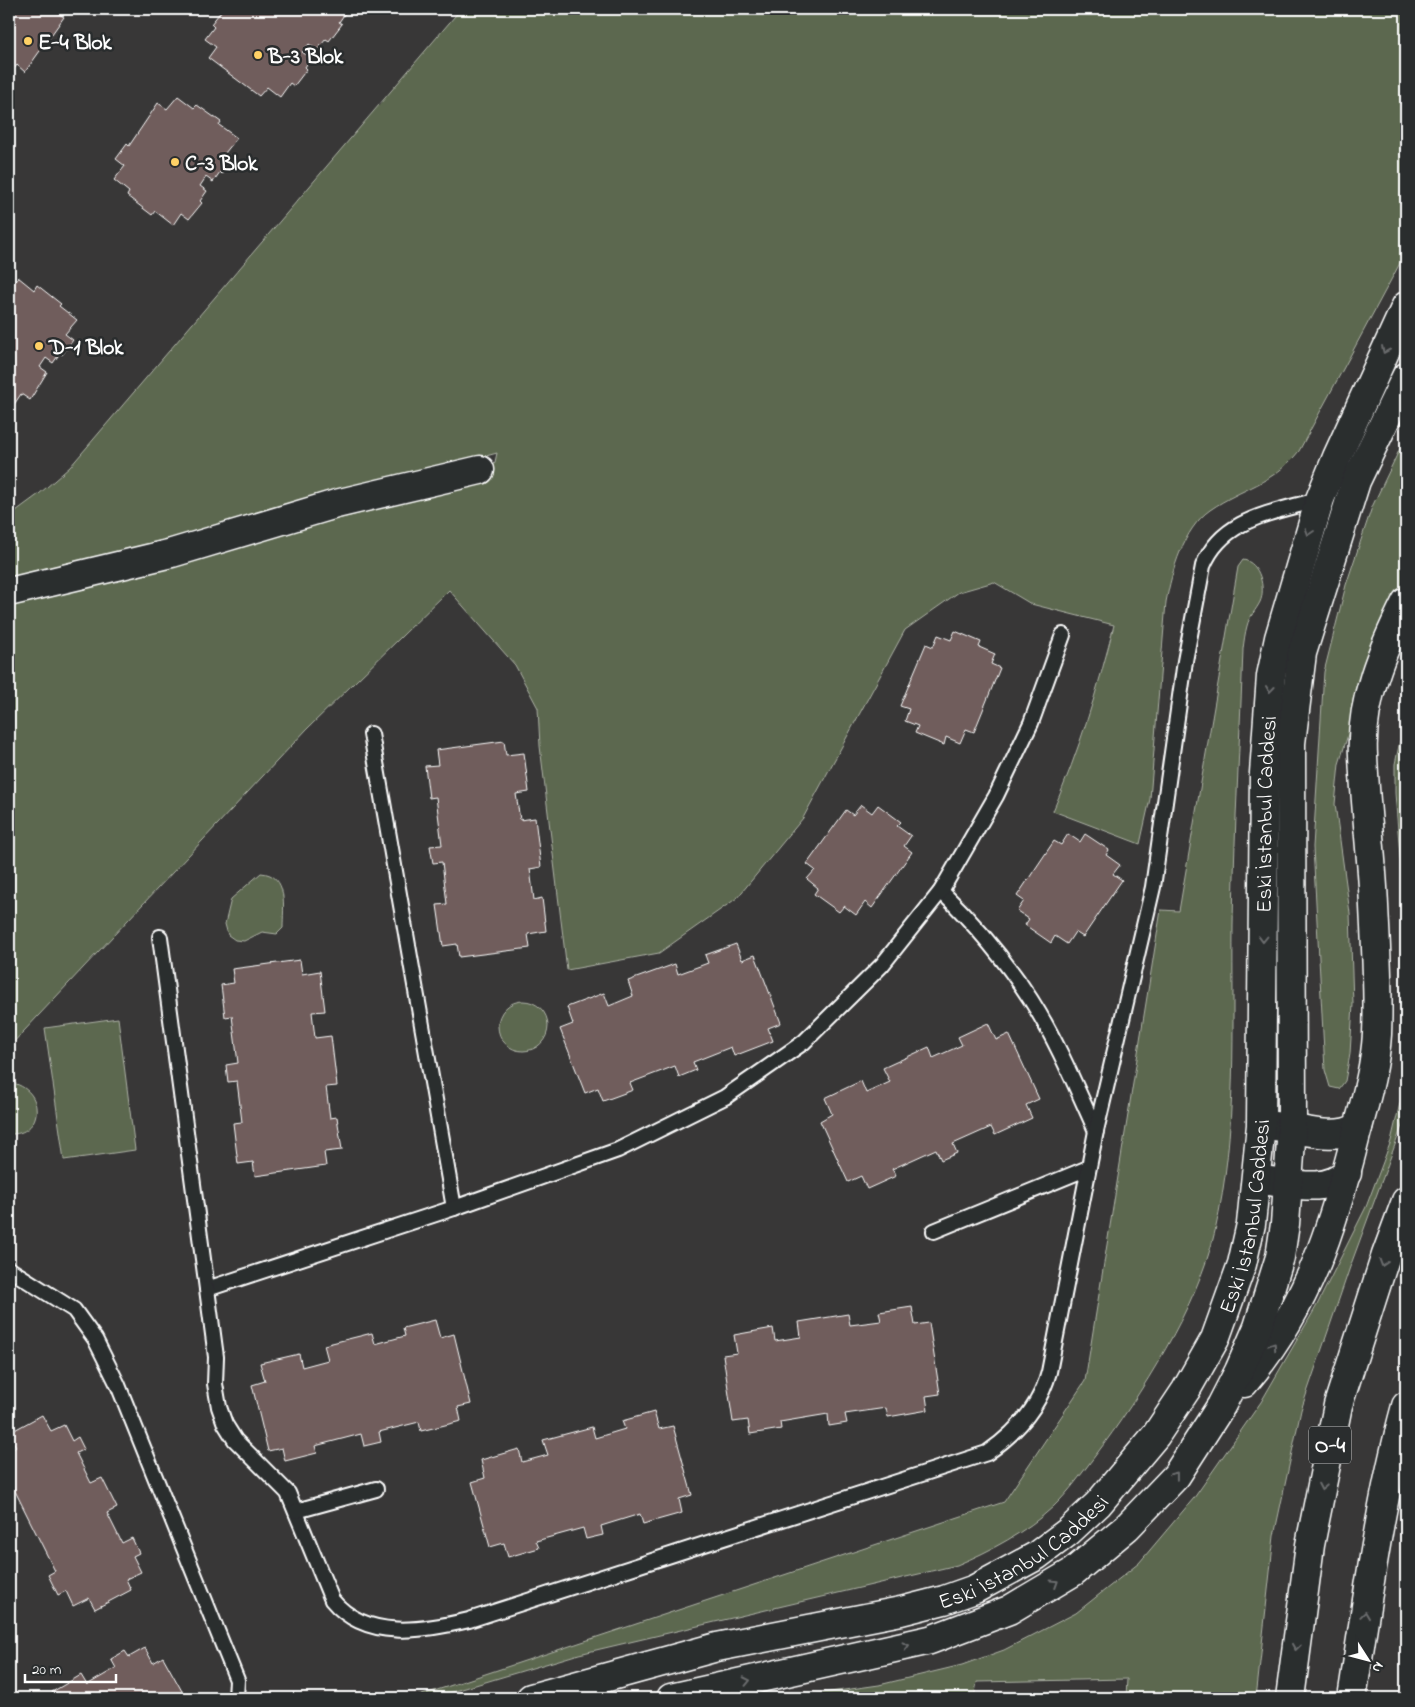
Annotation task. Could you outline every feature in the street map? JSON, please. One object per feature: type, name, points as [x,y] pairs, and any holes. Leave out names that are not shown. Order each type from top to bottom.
[{"type":"main road","name":"Eski İstanbul Caddesi","points":[[530,1698],[717,1647],[944,1600],[975,1589],[1036,1556],[1068,1532],[1098,1504],[1156,1436],[1186,1390],[1215,1339],[1232,1295],[1251,1224],[1261,1125],[1264,773],[1271,676],[1283,621],[1320,499],[1337,457],[1406,306]]},
{"type":"main road","name":"Eski İstanbul Caddesi","points":[[671,1698],[930,1640],[1009,1610],[1073,1572],[1127,1528],[1176,1476],[1209,1424],[1239,1371],[1270,1290],[1285,1224],[1292,1128],[1291,743],[1302,653],[1356,481],[1406,376]]},
{"type":"main road","points":[[9,592],[162,555],[336,504],[480,470]]},
{"type":"main road","points":[[1209,1424],[1260,1364],[1289,1322],[1326,1241],[1347,1173],[1371,1078],[1377,1034],[1374,907],[1363,754],[1366,721],[1373,681],[1387,641],[1406,602]]},
{"type":"main road","points":[[1261,1125],[1336,1134],[1349,1133],[1358,1127]]},
{"type":"main road","points":[[1256,1179],[1306,1185],[1330,1184],[1347,1173]]},
{"type":"main road","name":"O-4","points":[[1290,1698],[1310,1545],[1338,1405],[1386,1255],[1406,1201]]},
{"type":"main road","points":[[1352,1698],[1370,1579],[1397,1438],[1406,1406]]},
{"type":"lane","points":[[160,937],[216,1357],[216,1384],[219,1407],[225,1424],[235,1440],[288,1493],[332,1600],[342,1611],[358,1621],[378,1628],[406,1630],[429,1629],[469,1620],[987,1453],[1005,1441],[1029,1413],[1045,1385],[1096,1131],[1153,887],[1185,661],[1203,566],[1208,554],[1220,537],[1238,524],[1320,499]]},
{"type":"lane","points":[[207,1289],[454,1208],[618,1150],[726,1097],[804,1042],[882,965],[941,891],[996,796],[1031,723],[1063,635]]},
{"type":"lane","points":[[371,734],[454,1208]]},
{"type":"lane","points":[[941,891],[967,918],[1031,1000],[1063,1060],[1096,1131]]},
{"type":"lane","points":[[934,1231],[1088,1168]]},
{"type":"lane","points":[[9,1269],[74,1310],[95,1339],[118,1385],[237,1680],[236,1698]]},
{"type":"lane","points":[[296,1511],[376,1489]]},
{"type":"green space","points":[[461,9],[1406,9],[1406,252],[1299,451],[1268,479],[1210,510],[1193,528],[1180,552],[1175,564],[1166,602],[1150,799],[1140,844],[1053,811],[1087,720],[1114,625],[1031,604],[994,582],[959,592],[905,630],[803,818],[737,898],[659,953],[567,970],[540,746],[538,708],[515,665],[449,590],[307,729],[9,1047],[9,603],[491,480],[497,453],[38,578],[9,583],[9,516],[39,494],[70,467]]},
{"type":"green space","points":[[1406,436],[1406,585],[1359,698],[1339,764],[1335,804],[1350,913],[1353,1004],[1350,1054],[1345,1081],[1339,1089],[1330,1087],[1325,1070],[1313,847],[1324,672],[1346,585],[1372,507]]},
{"type":"green space","points":[[1243,560],[1249,562],[1257,571],[1262,584],[1262,597],[1248,623],[1243,649],[1233,925],[1231,1118],[1222,1194],[1215,1231],[1196,1288],[1149,1378],[1112,1432],[1070,1489],[1042,1516],[1007,1540],[957,1565],[579,1654],[432,1698],[413,1698],[1004,1502],[1085,1381],[1161,910],[1179,911],[1238,567]]},
{"type":"green space","points":[[1405,731],[1406,931],[1395,793],[1395,764],[1400,741]]},
{"type":"green space","points":[[261,873],[276,879],[280,886],[283,902],[283,928],[277,934],[262,932],[244,941],[235,940],[228,935],[225,924],[231,899]]},
{"type":"green space","points":[[518,1001],[528,1001],[541,1008],[548,1021],[548,1031],[541,1044],[528,1051],[518,1051],[509,1047],[502,1040],[498,1031],[498,1021],[502,1012],[509,1005]]},
{"type":"green space","points":[[118,1018],[135,1150],[64,1160],[45,1028]]},
{"type":"green space","points":[[1406,1078],[1406,1115],[1350,1267],[1301,1410],[1274,1536],[1256,1698],[1126,1698],[1127,1679],[977,1682],[974,1698],[788,1698],[879,1685],[962,1665],[1004,1650],[1076,1613],[1139,1563],[1194,1498],[1261,1402],[1316,1307],[1366,1207],[1391,1141]]},
{"type":"green space","points":[[13,1083],[24,1088],[31,1095],[36,1113],[34,1121],[28,1128],[20,1133],[9,1134],[9,1084]]},
{"type":"building","name":"E-4 Blok","points":[[9,9],[58,9],[56,12],[64,17],[25,72],[17,65],[9,75]]},
{"type":"building","name":"B-3 Blok","points":[[223,9],[348,9],[339,22],[342,24],[329,41],[326,39],[317,50],[309,44],[302,52],[311,58],[305,67],[307,69],[294,86],[290,83],[280,97],[267,87],[259,96],[208,58],[216,47],[205,39],[214,27],[211,24]]},
{"type":"building","name":"C-3 Blok","points":[[178,96],[194,108],[197,105],[221,122],[219,125],[237,138],[225,153],[233,159],[222,174],[220,172],[213,182],[206,177],[200,186],[207,191],[200,201],[202,203],[189,219],[181,213],[173,225],[155,211],[152,215],[127,196],[129,192],[114,180],[125,166],[116,159],[127,144],[129,146],[158,103],[167,109]]},
{"type":"building","name":"D-1 Blok","points":[[18,277],[34,290],[37,285],[61,304],[59,306],[77,320],[65,334],[73,340],[62,355],[60,353],[53,363],[46,358],[40,367],[47,372],[30,400],[21,394],[13,406],[9,403],[9,290]]},
{"type":"building","points":[[955,631],[981,642],[979,647],[995,654],[991,664],[1000,668],[974,732],[966,729],[960,743],[946,737],[944,745],[915,733],[918,726],[905,721],[909,709],[900,706],[926,644],[933,647],[938,635],[951,640]]},
{"type":"building","points":[[504,741],[506,755],[524,753],[529,792],[516,794],[520,820],[535,818],[541,867],[530,869],[534,900],[542,898],[546,931],[528,934],[530,948],[459,957],[457,944],[443,946],[437,905],[447,904],[442,862],[433,863],[430,846],[442,845],[436,797],[429,798],[425,766],[438,765],[436,750]]},
{"type":"building","points":[[861,805],[872,813],[878,805],[901,822],[897,826],[911,836],[904,846],[912,852],[872,908],[865,902],[856,915],[844,906],[839,912],[814,894],[818,888],[807,879],[815,870],[807,864],[846,810],[853,815]]},
{"type":"building","points":[[1068,834],[1080,842],[1085,834],[1109,850],[1106,855],[1120,865],[1113,874],[1122,880],[1083,937],[1075,932],[1067,944],[1055,936],[1051,943],[1025,925],[1029,919],[1017,911],[1024,901],[1017,896],[1054,841],[1061,845]]},
{"type":"building","points":[[736,944],[742,960],[755,955],[781,1023],[768,1028],[773,1041],[734,1056],[731,1047],[693,1062],[696,1070],[679,1077],[675,1066],[630,1083],[633,1090],[603,1101],[598,1088],[585,1093],[560,1029],[573,1024],[567,1007],[604,993],[609,1006],[633,996],[628,981],[675,964],[678,974],[708,963],[705,955]]},
{"type":"building","points":[[300,960],[302,974],[320,971],[325,1011],[312,1012],[315,1038],[331,1036],[337,1086],[326,1087],[330,1118],[337,1117],[342,1150],[324,1152],[326,1166],[255,1176],[253,1162],[238,1164],[233,1123],[242,1122],[237,1081],[228,1082],[226,1065],[238,1063],[232,1016],[225,1017],[221,985],[234,983],[232,969]]},
{"type":"building","points":[[988,1023],[996,1040],[1009,1034],[1039,1099],[1026,1105],[1032,1118],[995,1135],[991,1127],[953,1144],[957,1153],[941,1160],[936,1149],[892,1169],[896,1176],[867,1189],[861,1176],[848,1182],[820,1121],[832,1114],[825,1098],[861,1081],[866,1093],[890,1082],[883,1068],[929,1047],[933,1058],[962,1045],[958,1037]]},
{"type":"building","points":[[912,1307],[915,1325],[929,1323],[940,1394],[926,1396],[928,1410],[888,1417],[886,1408],[845,1414],[847,1423],[829,1426],[828,1414],[780,1422],[781,1429],[750,1434],[748,1420],[733,1422],[723,1355],[737,1353],[734,1335],[773,1328],[775,1341],[801,1337],[799,1322],[848,1314],[850,1325],[881,1321],[879,1312]]},
{"type":"building","points":[[435,1320],[440,1338],[454,1334],[471,1404],[458,1407],[461,1421],[421,1431],[419,1422],[379,1432],[381,1442],[364,1446],[361,1434],[315,1446],[317,1453],[285,1461],[282,1448],[268,1451],[252,1385],[265,1381],[260,1363],[299,1354],[302,1367],[328,1360],[324,1345],[372,1333],[375,1344],[405,1336],[403,1328]]},
{"type":"building","points":[[654,1412],[659,1429],[673,1426],[692,1495],[679,1499],[682,1513],[643,1524],[640,1514],[601,1526],[603,1535],[586,1539],[583,1528],[536,1541],[539,1548],[508,1557],[504,1543],[490,1547],[472,1482],[485,1478],[481,1460],[519,1449],[522,1462],[548,1455],[543,1440],[592,1427],[595,1438],[625,1429],[622,1421]]},
{"type":"building","points":[[42,1415],[51,1431],[64,1425],[72,1441],[78,1437],[84,1449],[76,1453],[91,1483],[102,1478],[117,1508],[107,1513],[122,1543],[132,1538],[139,1553],[133,1556],[141,1572],[126,1579],[131,1590],[95,1609],[89,1598],[73,1606],[66,1591],[58,1595],[48,1575],[55,1571],[13,1487],[9,1490],[9,1451],[16,1447],[9,1433]]},
{"type":"building","points":[[145,1648],[153,1663],[163,1657],[183,1693],[174,1698],[56,1698],[52,1692],[81,1675],[87,1685],[116,1668],[111,1659],[125,1651],[129,1657]]},
{"type":"place","name":"E-4 Blok","points":[[28,41]]},
{"type":"place","name":"B-3 Blok","points":[[258,55]]},
{"type":"place","name":"C-3 Blok","points":[[175,162]]},
{"type":"place","name":"D-1 Blok","points":[[39,346]]}]
